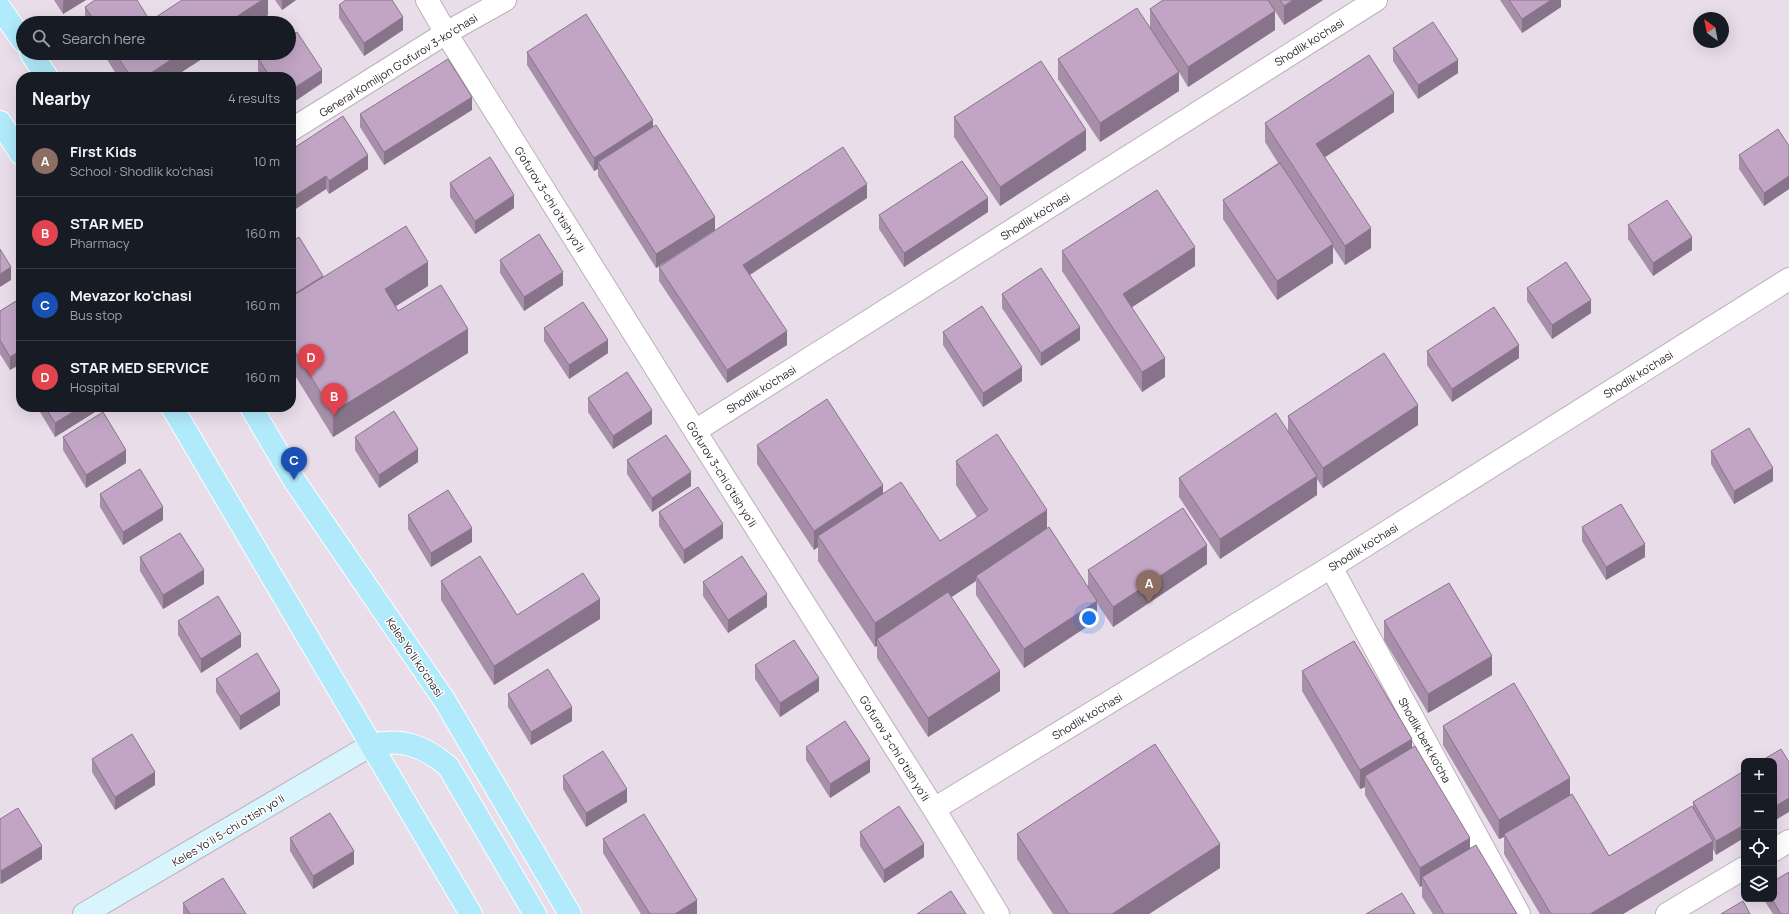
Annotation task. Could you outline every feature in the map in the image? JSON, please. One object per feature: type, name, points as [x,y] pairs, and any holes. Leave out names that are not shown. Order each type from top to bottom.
[{"type":"main road","points":[[0,8],[16,31]]},
{"type":"main road","points":[[36,60],[44,72]]},
{"type":"main road","points":[[0,122],[16,146]]},
{"type":"main road","points":[[175,412],[471,914]]},
{"type":"main road","name":"Keles Yoʻli koʻchasi","points":[[254,412],[294,480],[445,701],[570,914]]},
{"type":"main road","points":[[371,745],[383,742],[406,743],[428,751],[448,766],[535,914]]},
{"type":"main road","name":"Keles Yo'li 5-chi o'tish yo'li","points":[[84,914],[371,745]]},
{"type":"street","name":"G'ofurov 3-chi o'tish yo'li","points":[[427,0],[446,34],[694,431],[934,809],[998,914]]},
{"type":"street","name":"General Komiljon Gʻofurov 3-koʻchasi","points":[[296,127],[446,34],[505,0]]},
{"type":"street","name":"Shodlik ko'chasi","points":[[694,431],[1376,0]]},
{"type":"street","name":"Shodlik ko'chasi","points":[[934,809],[1331,567],[1789,279]]},
{"type":"street","name":"Shodlik berk ko'cha","points":[[1331,567],[1519,914]]},
{"type":"street","points":[[1777,848],[1789,841]]},
{"type":"street","points":[[1668,914],[1741,870]]},
{"type":"building","points":[[95,0],[137,0],[147,16],[91,16],[85,7]]},
{"type":"building","points":[[182,0],[262,0],[238,16],[158,16]]},
{"type":"building","points":[[346,0],[392,0],[403,17],[364,43],[339,5]]},
{"type":"building","points":[[1163,0],[1268,0],[1275,11],[1188,67],[1150,9]]},
{"type":"building","points":[[1280,0],[1293,0],[1284,6]]},
{"type":"building","points":[[1509,0],[1551,0],[1522,19]]},
{"type":"building","points":[[1137,8],[1179,72],[1100,123],[1058,59]]},
{"type":"building","points":[[586,14],[653,120],[594,158],[527,52]]},
{"type":"building","points":[[1433,22],[1458,60],[1418,85],[1393,48]]},
{"type":"building","points":[[296,33],[322,70],[296,87],[296,72],[267,72],[259,60],[296,60]]},
{"type":"building","points":[[1369,55],[1394,93],[1316,144],[1371,228],[1345,246],[1265,123]]},
{"type":"building","points":[[448,59],[472,97],[384,152],[360,114]]},
{"type":"building","points":[[120,60],[170,60],[152,72],[128,72]]},
{"type":"building","points":[[1041,61],[1086,130],[1000,187],[954,117]]},
{"type":"building","points":[[343,116],[368,155],[329,181],[326,176],[296,195],[296,147]]},
{"type":"building","points":[[656,125],[715,217],[656,254],[598,162]]},
{"type":"building","points":[[1778,129],[1789,146],[1789,176],[1764,193],[1739,155]]},
{"type":"building","points":[[843,147],[867,184],[743,265],[787,331],[727,370],[659,267]]},
{"type":"building","points":[[490,157],[514,195],[475,221],[450,183]]},
{"type":"building","points":[[962,161],[988,198],[904,253],[879,215]]},
{"type":"building","points":[[1280,163],[1333,244],[1277,281],[1223,200]]},
{"type":"building","points":[[1157,190],[1195,247],[1123,294],[1165,358],[1142,372],[1062,251]]},
{"type":"building","points":[[1667,200],[1692,237],[1653,263],[1628,225]]},
{"type":"building","points":[[406,226],[428,262],[385,289],[398,311],[441,285],[468,329],[333,412],[296,353],[296,294]]},
{"type":"building","points":[[539,234],[563,272],[524,297],[500,260]]},
{"type":"building","points":[[299,237],[323,276],[296,293],[296,239]]},
{"type":"building","points":[[0,249],[11,267],[0,274]]},
{"type":"building","points":[[1566,262],[1591,300],[1552,325],[1527,288]]},
{"type":"building","points":[[1041,268],[1080,327],[1041,353],[1002,294]]},
{"type":"building","points":[[16,301],[16,353],[10,357],[0,340],[0,311]]},
{"type":"building","points":[[583,302],[608,340],[569,365],[544,328]]},
{"type":"building","points":[[982,306],[1022,367],[983,393],[943,332]]},
{"type":"building","points":[[1494,307],[1519,345],[1452,389],[1427,351]]},
{"type":"building","points":[[1384,353],[1418,405],[1323,468],[1288,416]]},
{"type":"building","points":[[627,372],[652,410],[613,436],[588,398]]},
{"type":"building","points":[[827,399],[883,485],[814,531],[757,445]]},
{"type":"building","points":[[394,411],[418,449],[379,475],[355,437]]},
{"type":"building","points":[[48,412],[73,412],[55,423]]},
{"type":"building","points":[[103,412],[126,450],[86,475],[63,437]]},
{"type":"building","points":[[1276,413],[1317,476],[1220,539],[1179,478]]},
{"type":"building","points":[[1749,428],[1773,468],[1734,491],[1711,451]]},
{"type":"building","points":[[997,434],[1047,510],[875,623],[818,536],[901,482],[940,541],[988,510],[956,461]]},
{"type":"building","points":[[666,435],[691,472],[652,498],[627,460]]},
{"type":"building","points":[[140,469],[163,507],[123,532],[100,494]]},
{"type":"building","points":[[698,487],[723,524],[684,550],[659,512]]},
{"type":"building","points":[[448,490],[472,528],[431,553],[408,515]]},
{"type":"building","points":[[1621,504],[1645,544],[1606,567],[1582,527]]},
{"type":"building","points":[[1183,508],[1207,545],[1113,607],[1088,570]]},
{"type":"building","points":[[1049,527],[1097,601],[1024,649],[976,576]]},
{"type":"building","points":[[180,533],[204,570],[163,595],[140,557]]},
{"type":"building","points":[[480,556],[517,615],[583,573],[600,599],[494,666],[441,581]]},
{"type":"building","points":[[742,556],[767,594],[728,620],[703,582]]},
{"type":"building","points":[[1449,583],[1492,656],[1428,694],[1384,621]]},
{"type":"building","points":[[948,592],[1000,671],[928,718],[877,639]]},
{"type":"building","points":[[218,596],[241,634],[201,659],[178,621]]},
{"type":"building","points":[[794,640],[819,678],[780,703],[755,665]]},
{"type":"building","points":[[1354,641],[1412,739],[1360,770],[1302,671]]},
{"type":"building","points":[[257,653],[280,691],[240,716],[216,679]]},
{"type":"building","points":[[548,669],[572,707],[531,732],[508,694]]},
{"type":"building","points":[[1514,683],[1570,778],[1499,820],[1443,726]]},
{"type":"building","points":[[845,721],[870,759],[830,784],[806,747]]},
{"type":"building","points":[[132,734],[155,772],[115,797],[92,759]]},
{"type":"building","points":[[1155,744],[1220,844],[1112,914],[1069,914],[1017,834]]},
{"type":"building","points":[[1415,746],[1470,838],[1420,868],[1365,776]]},
{"type":"building","points":[[1781,749],[1789,762],[1789,798],[1777,805],[1777,758],[1766,758]]},
{"type":"building","points":[[603,751],[627,789],[586,813],[563,776]]},
{"type":"building","points":[[1741,773],[1741,827],[1716,841],[1693,802]]},
{"type":"building","points":[[1572,794],[1609,856],[1692,806],[1713,841],[1590,914],[1551,914],[1504,834]]},
{"type":"building","points":[[899,806],[924,844],[884,870],[860,832]]},
{"type":"building","points":[[18,808],[42,846],[1,871],[0,819]]},
{"type":"building","points":[[330,813],[354,851],[313,876],[290,838]]},
{"type":"building","points":[[644,814],[697,900],[675,914],[650,914],[603,839]]},
{"type":"building","points":[[1476,845],[1517,914],[1444,914],[1422,877]]},
{"type":"building","points":[[1789,872],[1789,914],[1781,914],[1774,902],[1777,902],[1777,879]]},
{"type":"building","points":[[223,878],[246,914],[190,914],[183,903]]},
{"type":"building","points":[[951,891],[966,914],[917,914]]},
{"type":"building","points":[[1402,893],[1415,914],[1366,914]]},
{"type":"building","points":[[1744,902],[1750,914],[1721,914]]},
{"type":"place","name":"STAR MED SERVICE","points":[[311,377]]},
{"type":"place","name":"STAR MED","points":[[334,416]]},
{"type":"place","name":"Mevazor ko'chasi","points":[[294,480]]},
{"type":"place","name":"First Kids","points":[[1149,603]]}]
